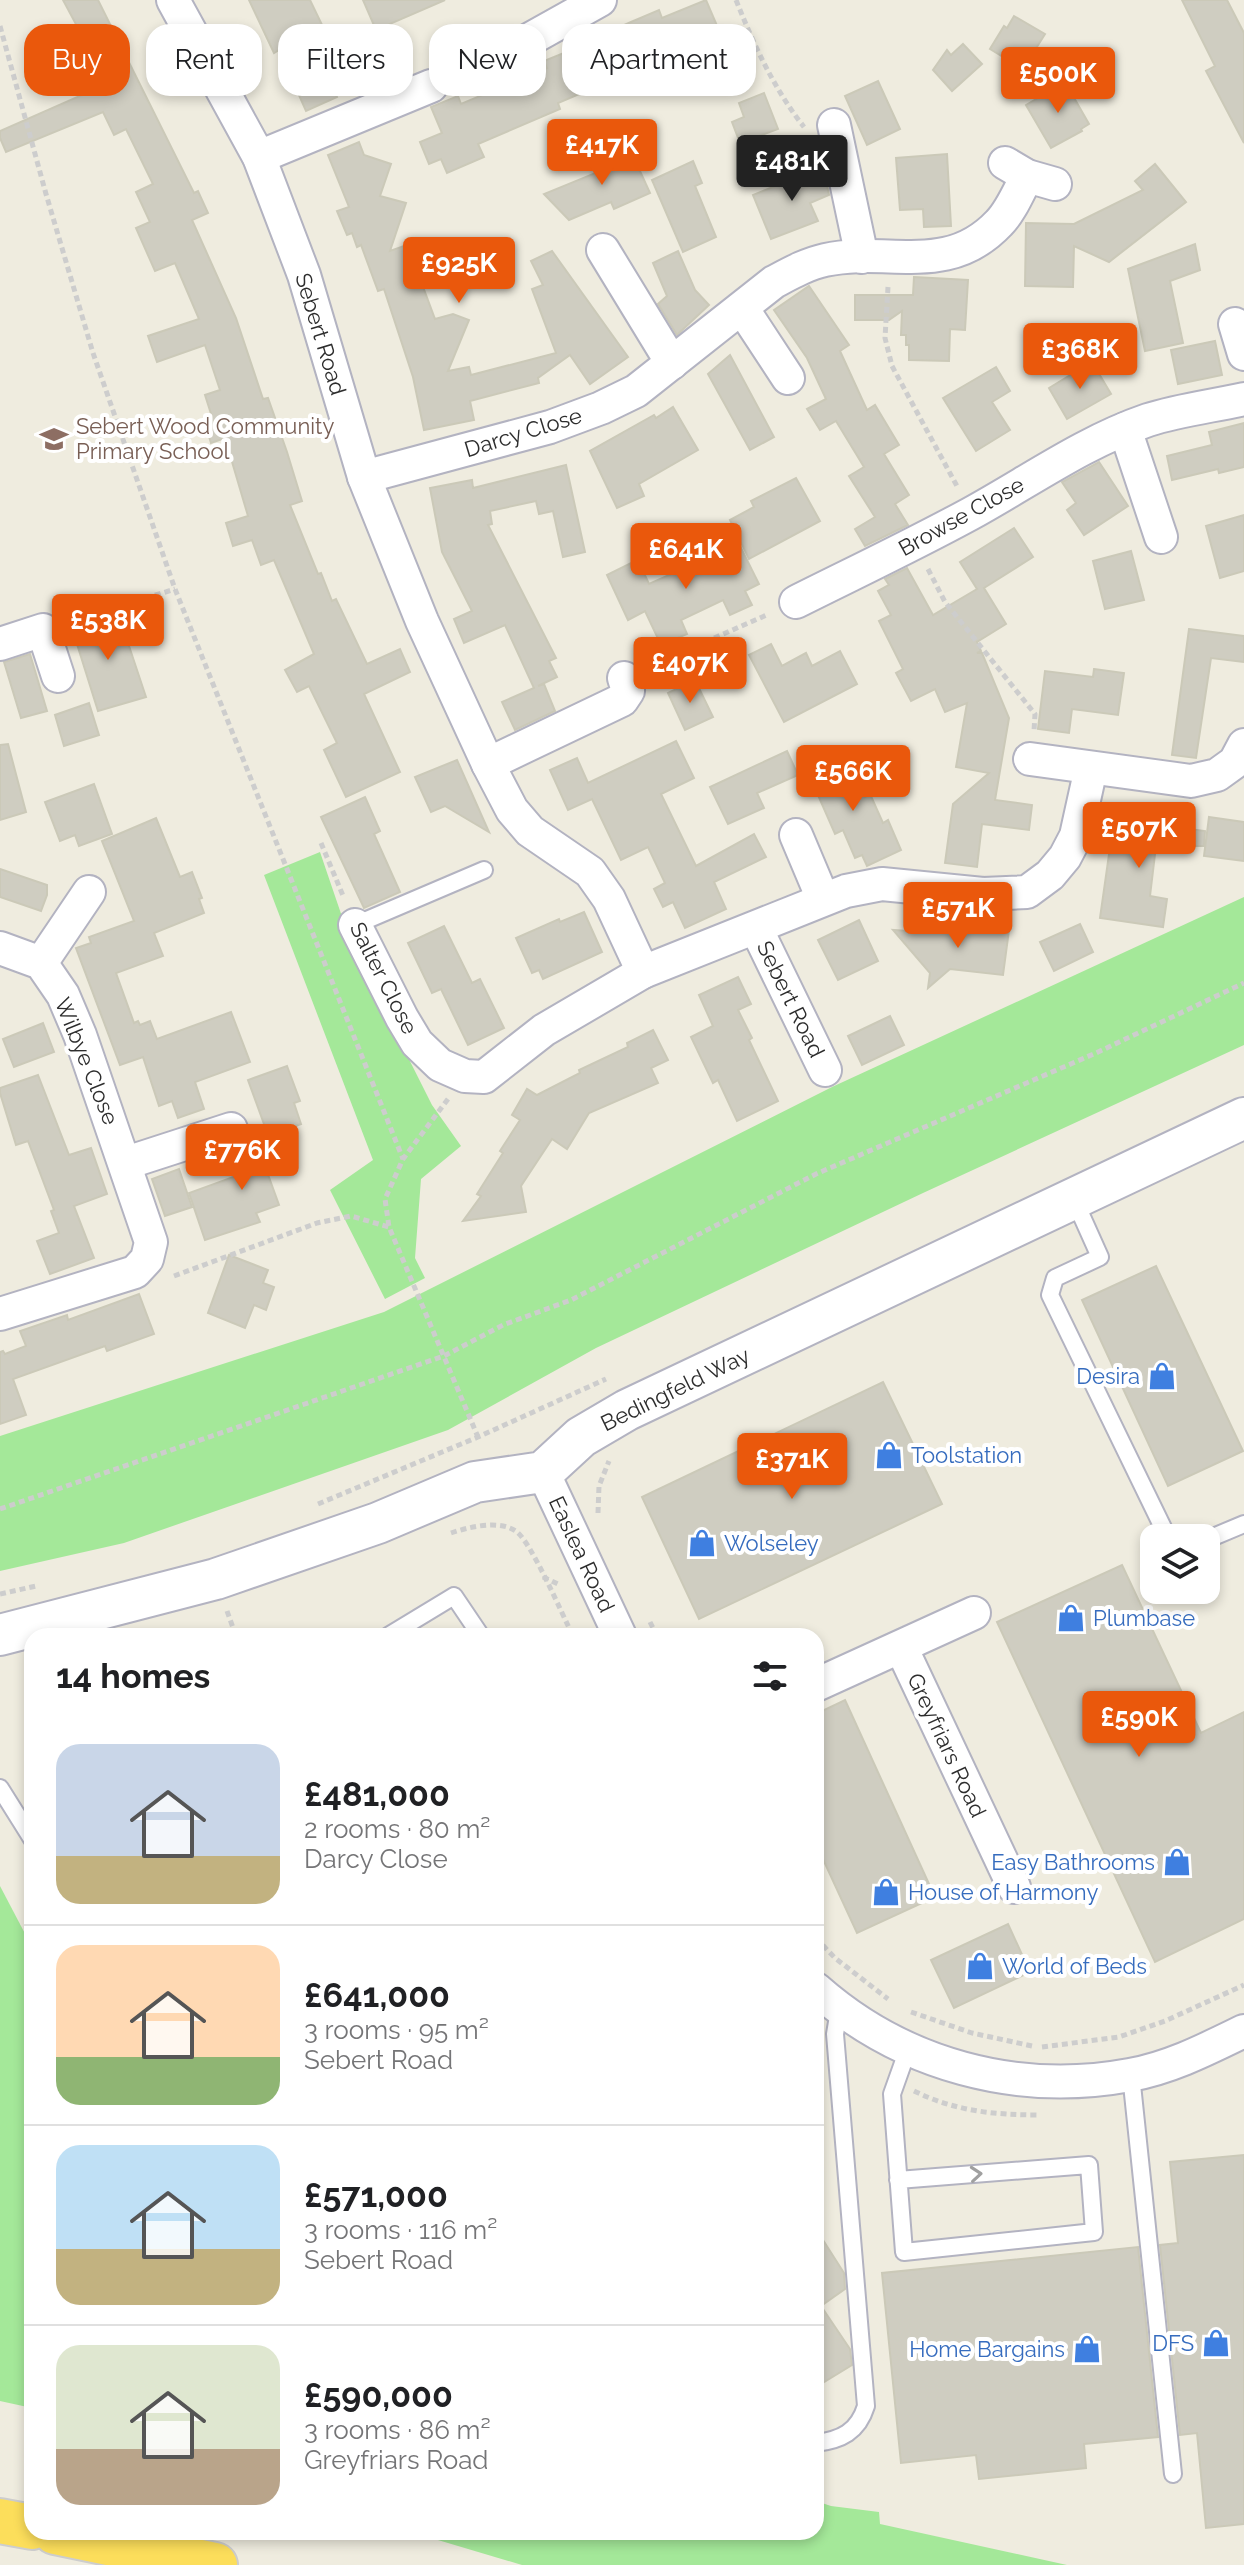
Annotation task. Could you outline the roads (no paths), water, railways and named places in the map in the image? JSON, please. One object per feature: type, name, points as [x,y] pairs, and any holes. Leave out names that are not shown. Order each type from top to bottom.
[{"type":"highway","points":[[0,2521],[24,2526]]},
{"type":"highway","points":[[94,2540],[215,2565]]},
{"type":"street","name":"Sebert Road","points":[[173,0],[259,157],[304,275],[364,477],[422,621],[488,764],[512,810],[530,831],[590,872],[609,899],[643,972],[846,891],[882,884],[983,894],[1027,892],[1050,875],[1065,857],[1076,836],[1091,768]]},
{"type":"street","points":[[546,30],[600,0]]},
{"type":"street","points":[[259,157],[429,87]]},
{"type":"street","points":[[834,125],[842,164],[876,258]]},
{"type":"street","name":"Darcy Close","points":[[364,477],[550,427],[636,391],[774,282],[799,269],[826,260],[928,258],[951,254],[977,242],[1001,221],[1029,174]]},
{"type":"street","points":[[603,250],[672,363]]},
{"type":"street","points":[[742,308],[788,378]]},
{"type":"street","name":"Browse Close","points":[[796,602],[915,543],[1079,450],[1125,429],[1153,419],[1244,399]]},
{"type":"street","points":[[1125,429],[1161,537]]},
{"type":"street","points":[[0,644],[43,630],[58,676]]},
{"type":"street","points":[[488,764],[622,700],[628,691],[624,678]]},
{"type":"street","points":[[1030,759],[1191,781],[1217,775],[1235,762],[1244,745]]},
{"type":"street","points":[[796,835],[823,899]]},
{"type":"street","points":[[0,948],[41,963],[89,892]]},
{"type":"street","name":"Salter Close","points":[[355,925],[417,1043],[440,1065],[465,1076],[484,1077],[544,1030],[643,972]]},
{"type":"street","name":"Sebert Road","points":[[756,928],[825,1070]]},
{"type":"street","name":"Wilbye Close","points":[[0,1314],[135,1272],[147,1259],[151,1242],[80,1035],[63,995],[41,963]]},
{"type":"street","name":"Bedingfeld Way","points":[[543,1472],[581,1437],[627,1410],[1244,1118]]},
{"type":"street","points":[[126,1163],[231,1129]]},
{"type":"street","points":[[27,1628],[216,1579],[378,1523],[475,1482],[543,1472]]},
{"type":"street","name":"Easlea Road","points":[[543,1472],[616,1628]]},
{"type":"street","name":"Greyfriars Road","points":[[824,1681],[974,1613]]},
{"type":"street","points":[[0,1635],[24,1629]]},
{"type":"street","name":"Greyfriars Road","points":[[901,1647],[1014,1887]]},
{"type":"street","points":[[828,1999],[884,2038],[927,2058],[991,2076],[1056,2083],[1131,2075],[1188,2058],[1244,2031]]},
{"type":"lane","points":[[355,925],[484,870]]},
{"type":"lane","points":[[1074,1199],[1100,1257],[1055,1278],[1050,1295],[1161,1524]]},
{"type":"lane","points":[[1220,1534],[1244,1524]]},
{"type":"lane","points":[[403,1628],[454,1596],[476,1628]]},
{"type":"lane","points":[[0,1788],[24,1826]]},
{"type":"lane","points":[[824,2442],[847,2433],[862,2420],[866,2406],[835,2034],[828,1999]]},
{"type":"lane","points":[[898,2180],[1089,2165],[1094,2232],[904,2252],[898,2180],[892,2094],[908,2049]]},
{"type":"lane","points":[[1131,2075],[1173,2474]]},
{"type":"place","name":"Sebert Wood Community Primary School","points":[[54,439]]},
{"type":"place","name":"Desira","points":[[1162,1376]]},
{"type":"place","name":"Toolstation","points":[[889,1455]]},
{"type":"place","name":"Wolseley","points":[[702,1543]]},
{"type":"place","name":"Plumbase","points":[[1071,1618]]},
{"type":"place","name":"Easy Bathrooms","points":[[1177,1862]]},
{"type":"place","name":"House of Harmony","points":[[886,1892]]},
{"type":"place","name":"World of Beds","points":[[980,1966]]},
{"type":"place","name":"DFS","points":[[1216,2343]]},
{"type":"place","name":"Home Bargains","points":[[1087,2349]]}]
